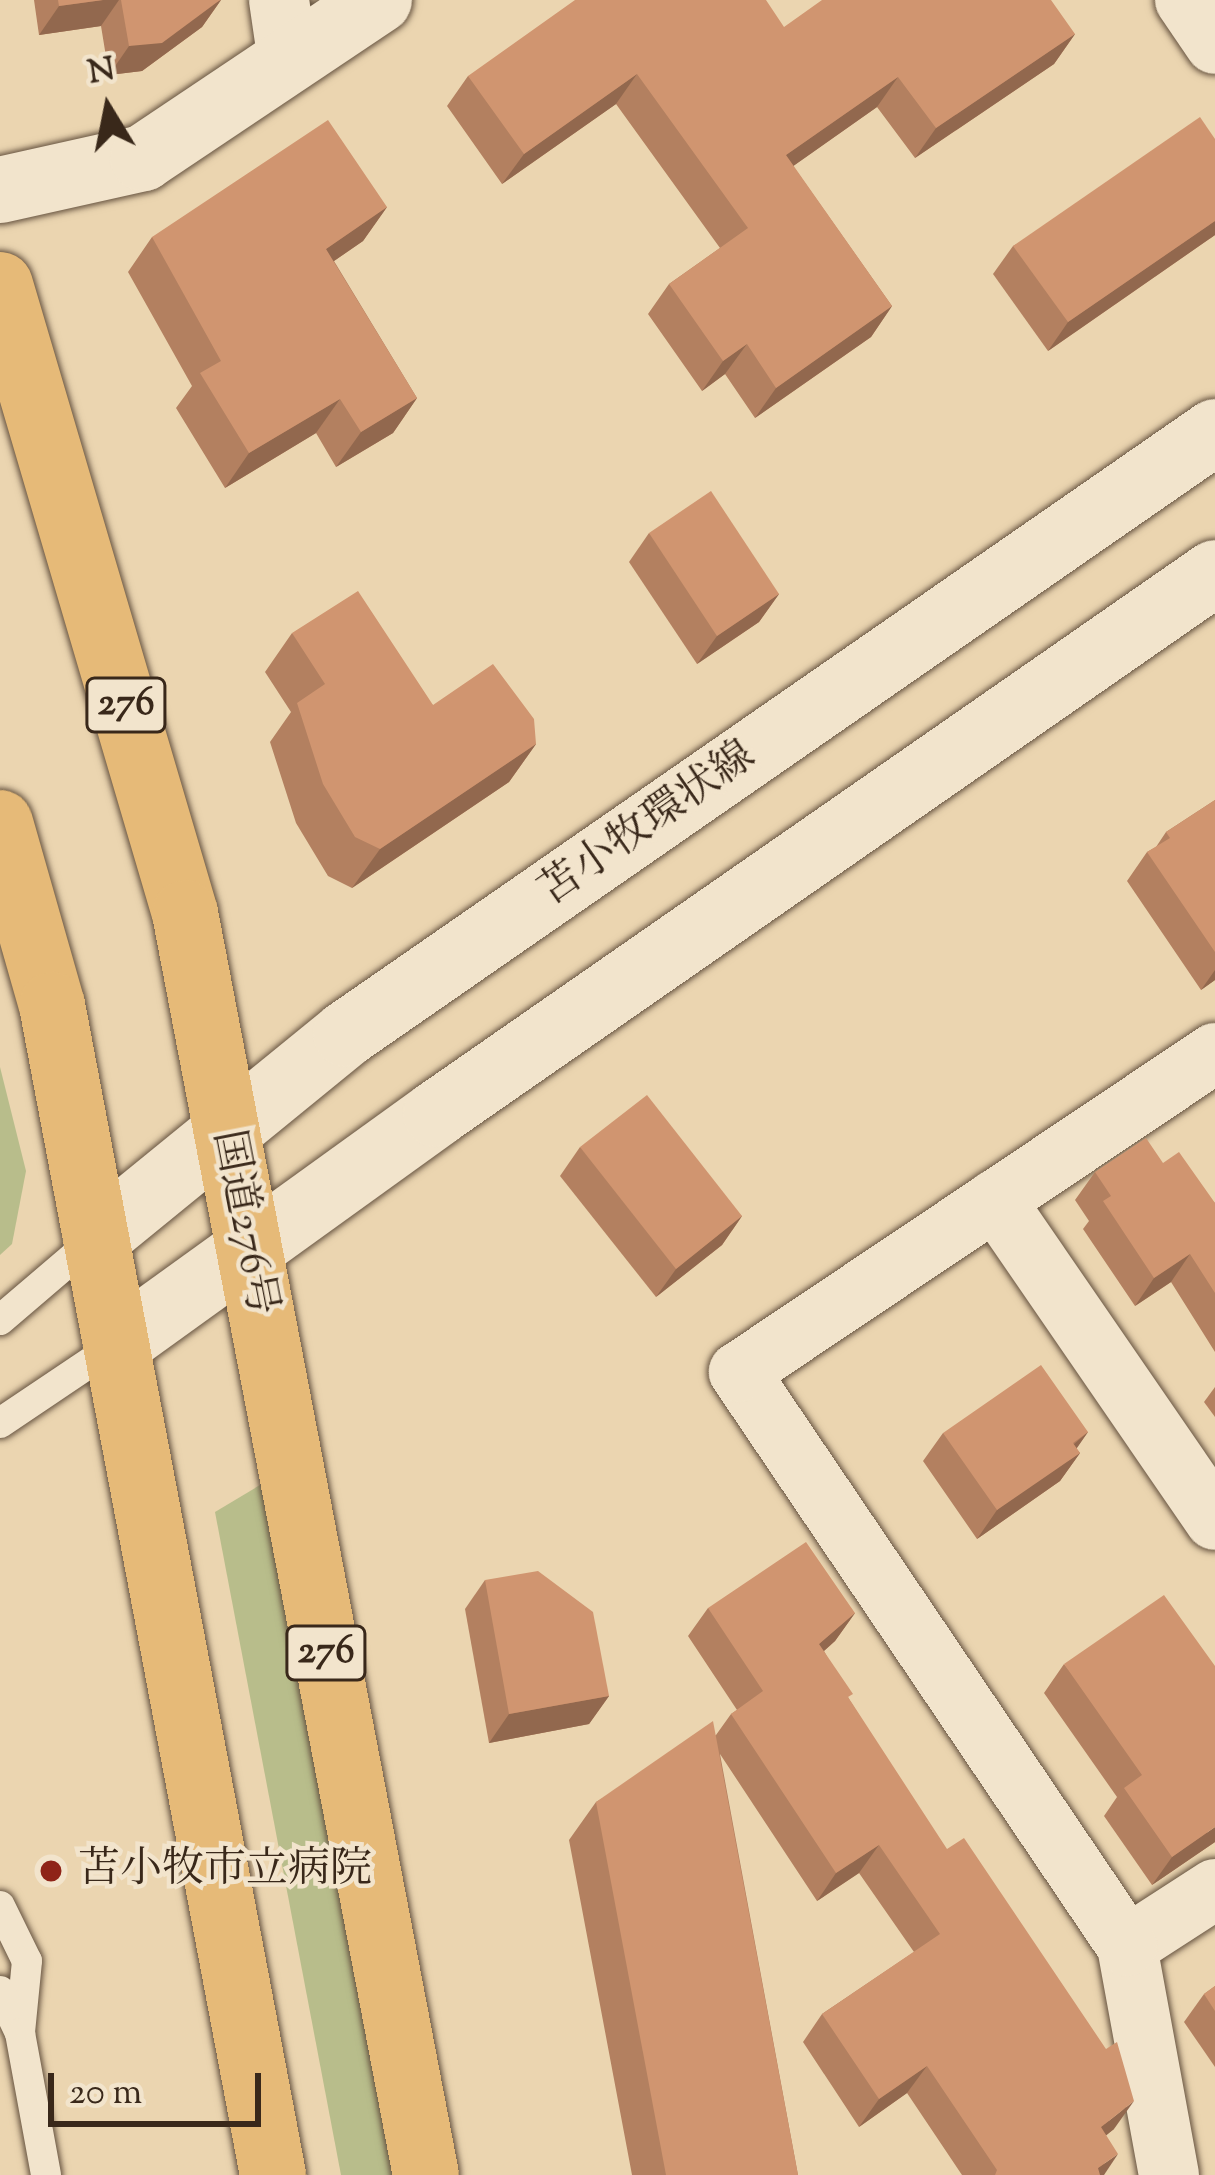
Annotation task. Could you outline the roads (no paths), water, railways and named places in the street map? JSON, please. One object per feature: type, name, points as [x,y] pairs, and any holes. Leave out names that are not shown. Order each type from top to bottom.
[{"type":"highway","name":"国道276号","points":[[0,285],[170,854],[426,2175]]},
{"type":"highway","points":[[0,823],[52,1005],[273,2175]]},
{"type":"main road","points":[[0,190],[143,158],[283,31],[379,0]]},
{"type":"main road","name":"苫小牧環状線","points":[[96,1238],[346,1034],[1215,432]]},
{"type":"main road","points":[[116,1345],[1215,573]]},
{"type":"street","points":[[1185,0],[1215,44]]},
{"type":"street","points":[[1169,2175],[1127,1946],[739,1372],[1215,1053]]},
{"type":"street","points":[[995,1200],[1215,1520]]},
{"type":"street","points":[[1127,1946],[1215,1888]]},
{"type":"lane","points":[[0,1320],[96,1238]]},
{"type":"lane","points":[[0,1424],[116,1345]]},
{"type":"lane","points":[[0,1906],[27,1960],[20,2033]]},
{"type":"lane","points":[[0,1991],[20,2033],[46,2175]]},
{"type":"place","name":"苫小牧市立病院","points":[[51,1871]]}]
